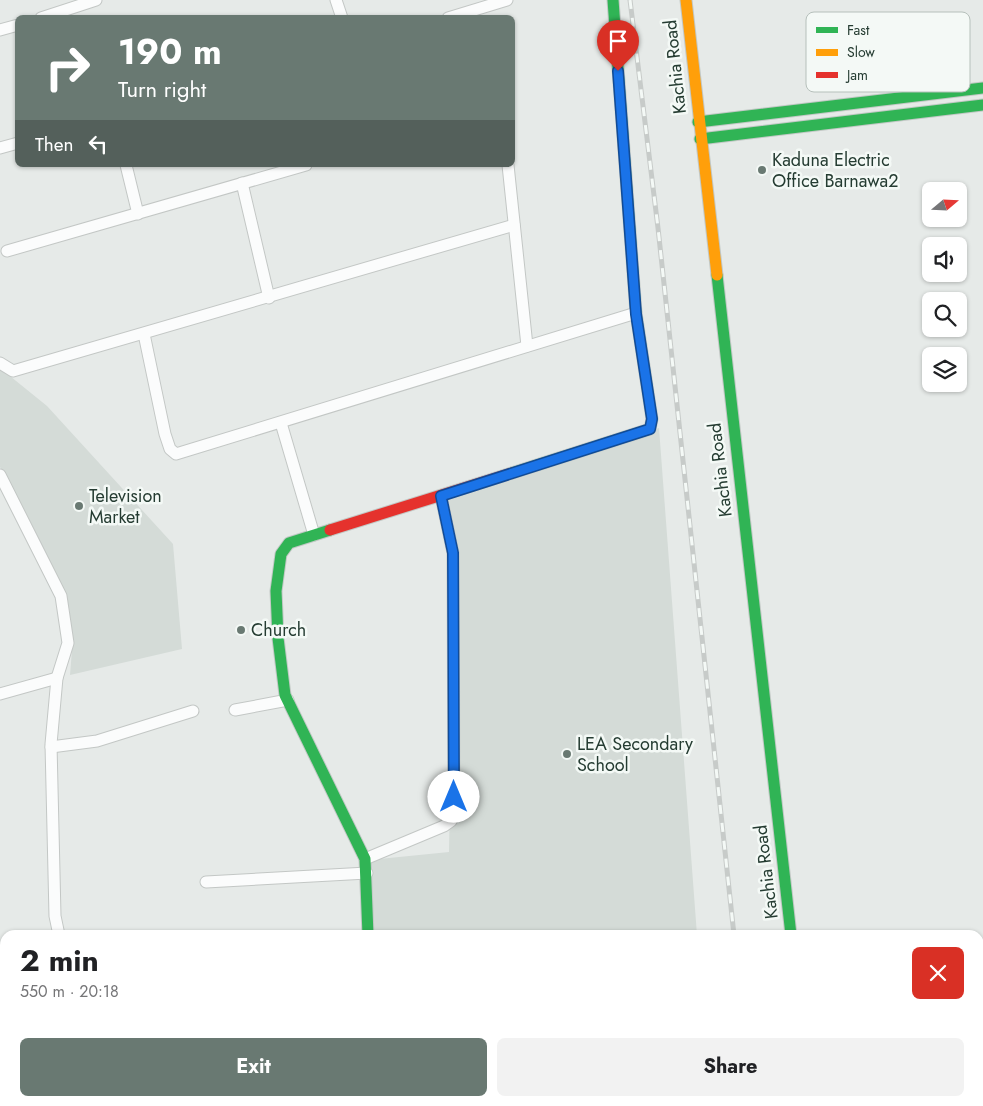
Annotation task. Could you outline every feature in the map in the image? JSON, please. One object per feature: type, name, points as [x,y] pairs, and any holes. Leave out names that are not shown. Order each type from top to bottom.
[{"type":"street","points":[[50,15],[94,0]]},
{"type":"street","points":[[336,0],[341,15]]},
{"type":"street","points":[[469,15],[490,12],[507,0]]},
{"type":"street","points":[[368,930],[365,858],[285,695],[274,588],[279,557],[282,548],[289,543],[650,429],[652,419],[636,314],[613,0]]},
{"type":"street","name":"Kachia Road","points":[[686,0],[698,122],[790,930]]},
{"type":"street","points":[[0,30],[15,26]]},
{"type":"street","points":[[970,90],[983,88]]},
{"type":"street","points":[[698,122],[949,92]]},
{"type":"street","points":[[700,139],[983,105]]},
{"type":"street","points":[[0,148],[15,144]]},
{"type":"street","points":[[126,167],[138,214]]},
{"type":"street","points":[[7,251],[299,167]]},
{"type":"street","points":[[508,167],[528,346]]},
{"type":"street","points":[[242,183],[269,298]]},
{"type":"street","points":[[0,363],[13,370],[269,298],[514,225]]},
{"type":"street","points":[[144,334],[165,434],[170,449],[176,454],[636,314]]},
{"type":"street","points":[[281,423],[314,535]]},
{"type":"street","points":[[0,475],[60,596],[68,644],[57,678],[51,747],[55,916],[58,930]]},
{"type":"street","points":[[365,858],[444,826],[452,821],[454,815],[453,553],[441,496]]},
{"type":"street","points":[[0,694],[57,678]]},
{"type":"street","points":[[235,710],[288,700]]},
{"type":"street","points":[[51,747],[97,741],[193,710]]},
{"type":"street","points":[[206,882],[367,873]]},
{"type":"shaded area","name":"Television Market","points":[[0,368],[47,406],[173,544],[182,649],[70,675],[72,650],[69,607],[0,467]]},
{"type":"shaded area","name":"LEA Secondary School","points":[[659,428],[697,930],[369,930],[369,860],[449,852],[454,572],[440,500]]},
{"type":"railway","points":[[630,0],[658,228],[733,930]]},
{"type":"traffic: fast","points":[[512,473],[650,429],[652,419],[636,313],[613,0]]},
{"type":"traffic: fast","points":[[970,90],[983,88]]},
{"type":"traffic: fast","points":[[698,122],[949,92]]},
{"type":"traffic: fast","points":[[700,139],[983,105]]},
{"type":"traffic: fast","points":[[717,275],[790,930]]},
{"type":"traffic: fast","points":[[330,530],[289,543],[281,554],[276,591],[278,638],[285,695],[365,859],[368,930]]},
{"type":"traffic: slow","points":[[686,0],[717,275]]},
{"type":"traffic: jam","points":[[330,530],[512,473]]},
{"type":"place","name":"Kaduna Electric Office Barnawa2","points":[[762,170]]},
{"type":"place","name":"Television Market","points":[[79,506]]},
{"type":"place","name":"Church","points":[[241,630]]},
{"type":"place","name":"LEA Secondary School","points":[[567,754]]},
{"type":"route","points":[[454,797],[453,553],[440,500],[441,496],[650,429],[652,419],[636,314],[618,71]]}]
